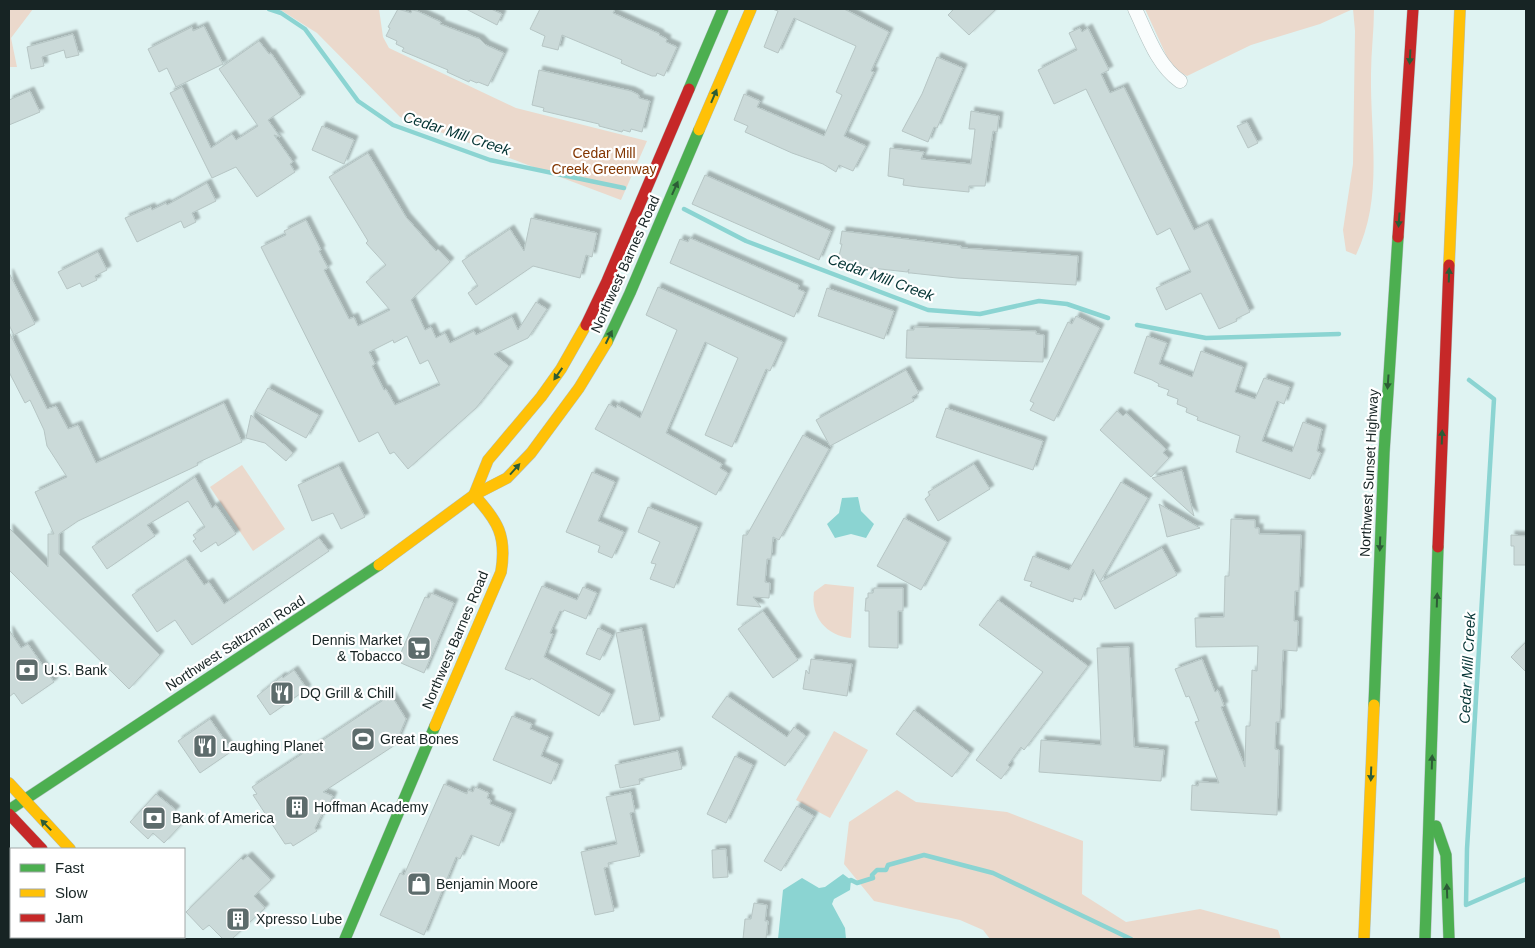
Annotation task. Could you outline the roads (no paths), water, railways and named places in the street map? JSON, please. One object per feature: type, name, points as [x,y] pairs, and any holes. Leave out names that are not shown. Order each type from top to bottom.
[{"type":"main road","name":"Northwest Barnes Road","points":[[474,495],[488,460],[541,397],[561,369],[579,338],[606,281],[723,9]]},
{"type":"main road","name":"Northwest Barnes Road","points":[[474,495],[507,478],[530,453],[579,388],[606,343],[630,293],[752,9]]},
{"type":"main road","name":"Northwest Sunset Highway","points":[[1364,939],[1384,453],[1413,9]]},
{"type":"main road","points":[[1426,939],[1441,455],[1460,9]]},
{"type":"main road","name":"Northwest Barnes Road","points":[[345,939],[501,572],[505,545],[503,536],[492,515],[474,495]]},
{"type":"main road","name":"Northwest Saltzman Road","points":[[9,810],[338,594],[443,520],[474,495]]},
{"type":"main road","points":[[1360,750],[1372,725]]},
{"type":"main road","points":[[9,783],[69,848]]},
{"type":"main road","points":[[1431,811],[1446,855],[1449,939]]},
{"type":"main road","points":[[9,814],[41,848]]},
{"type":"street","points":[[1135,9],[1156,54],[1172,76],[1180,81]]},
{"type":"water","points":[[858,497],[861,511],[874,524],[866,538],[851,534],[835,538],[827,524],[839,513],[842,498]]},
{"type":"water","points":[[843,874],[851,880],[850,890],[834,899],[832,904],[845,928],[846,939],[778,939],[783,890],[802,878],[819,888],[825,887]]},
{"type":"waterway","name":"Cedar Mill Creek","points":[[269,9],[281,13],[305,29],[358,101],[393,125],[490,160],[624,188]]},
{"type":"waterway","name":"Cedar Mill Creek","points":[[684,209],[746,241],[928,310],[980,314],[1039,301],[1067,304],[1108,318]]},
{"type":"waterway","name":"Cedar Mill Creek","points":[[1137,325],[1206,338],[1339,334]]},
{"type":"waterway","name":"Cedar Mill Creek","points":[[1469,380],[1494,399],[1467,849],[1466,905],[1526,879]]},
{"type":"waterway","points":[[847,882],[851,880],[857,883],[873,878],[872,875],[877,870],[886,870],[888,865],[924,855],[993,873],[1131,939]]},
{"type":"place","name":"Dennis Market & Tobacco","points":[[419,648]]},
{"type":"place","name":"U.S. Bank","points":[[27,670]]},
{"type":"place","name":"DQ Grill & Chill","points":[[282,693]]},
{"type":"place","name":"Great Bones","points":[[363,739]]},
{"type":"place","name":"Laughing Planet","points":[[205,746]]},
{"type":"place","name":"Hoffman Academy","points":[[297,807]]},
{"type":"place","name":"Bank of America","points":[[154,818]]},
{"type":"place","name":"Benjamin Moore","points":[[419,884]]},
{"type":"place","name":"Xpresso Lube","points":[[238,919]]},
{"type":"park label","name":"Cedar Mill Creek Greenway","points":[[604,162]]}]
